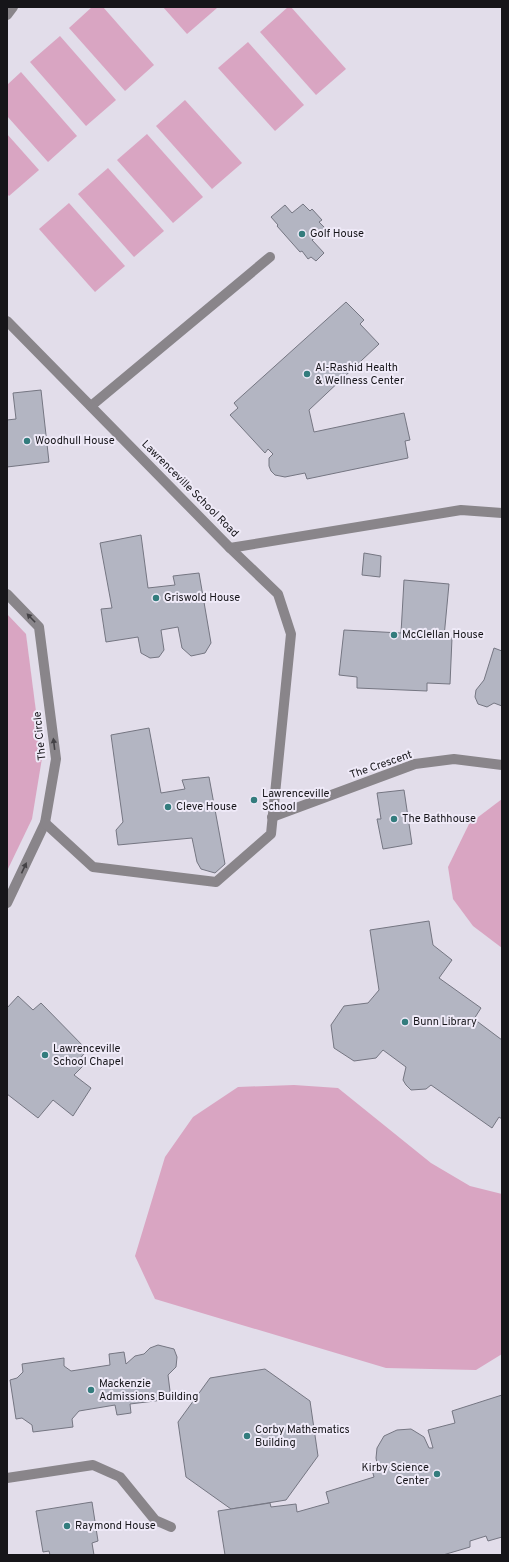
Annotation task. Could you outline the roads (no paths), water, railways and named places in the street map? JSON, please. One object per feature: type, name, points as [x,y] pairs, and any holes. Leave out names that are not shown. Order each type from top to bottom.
[{"type":"street","points":[[7,15],[13,7]]},
{"type":"street","points":[[91,406],[270,257]]},
{"type":"street","name":"Lawrenceville School Road","points":[[7,321],[230,548],[461,510],[502,513]]},
{"type":"street","points":[[45,822],[93,867],[216,882],[271,834],[291,634],[278,594],[230,548]]},
{"type":"street","name":"The Circle","points":[[7,594],[39,627],[56,759],[45,822],[7,904]]},
{"type":"street","name":"The Crescent","points":[[272,817],[415,764],[454,759],[502,765]]},
{"type":"street","points":[[7,1478],[93,1465],[120,1477],[155,1520],[171,1527]]},
{"type":"place","name":"Golf House","points":[[302,234]]},
{"type":"place","name":"Al-Rashid Health & Wellness Center","points":[[307,374]]},
{"type":"place","name":"Woodhull House","points":[[27,441]]},
{"type":"place","name":"Griswold House","points":[[156,598]]},
{"type":"place","name":"McClellan House","points":[[394,635]]},
{"type":"place","name":"Lawrenceville School","points":[[254,800]]},
{"type":"place","name":"Cleve House","points":[[168,807]]},
{"type":"place","name":"The Bathhouse","points":[[394,819]]},
{"type":"place","name":"Bunn Library","points":[[405,1022]]},
{"type":"place","name":"Lawrenceville School Chapel","points":[[45,1055]]},
{"type":"place","name":"Mackenzie Admissions Building","points":[[91,1390]]},
{"type":"place","name":"Corby Mathematics Building","points":[[247,1436]]},
{"type":"place","name":"Kirby Science Center","points":[[437,1474]]},
{"type":"place","name":"Raymond House","points":[[67,1526]]}]
